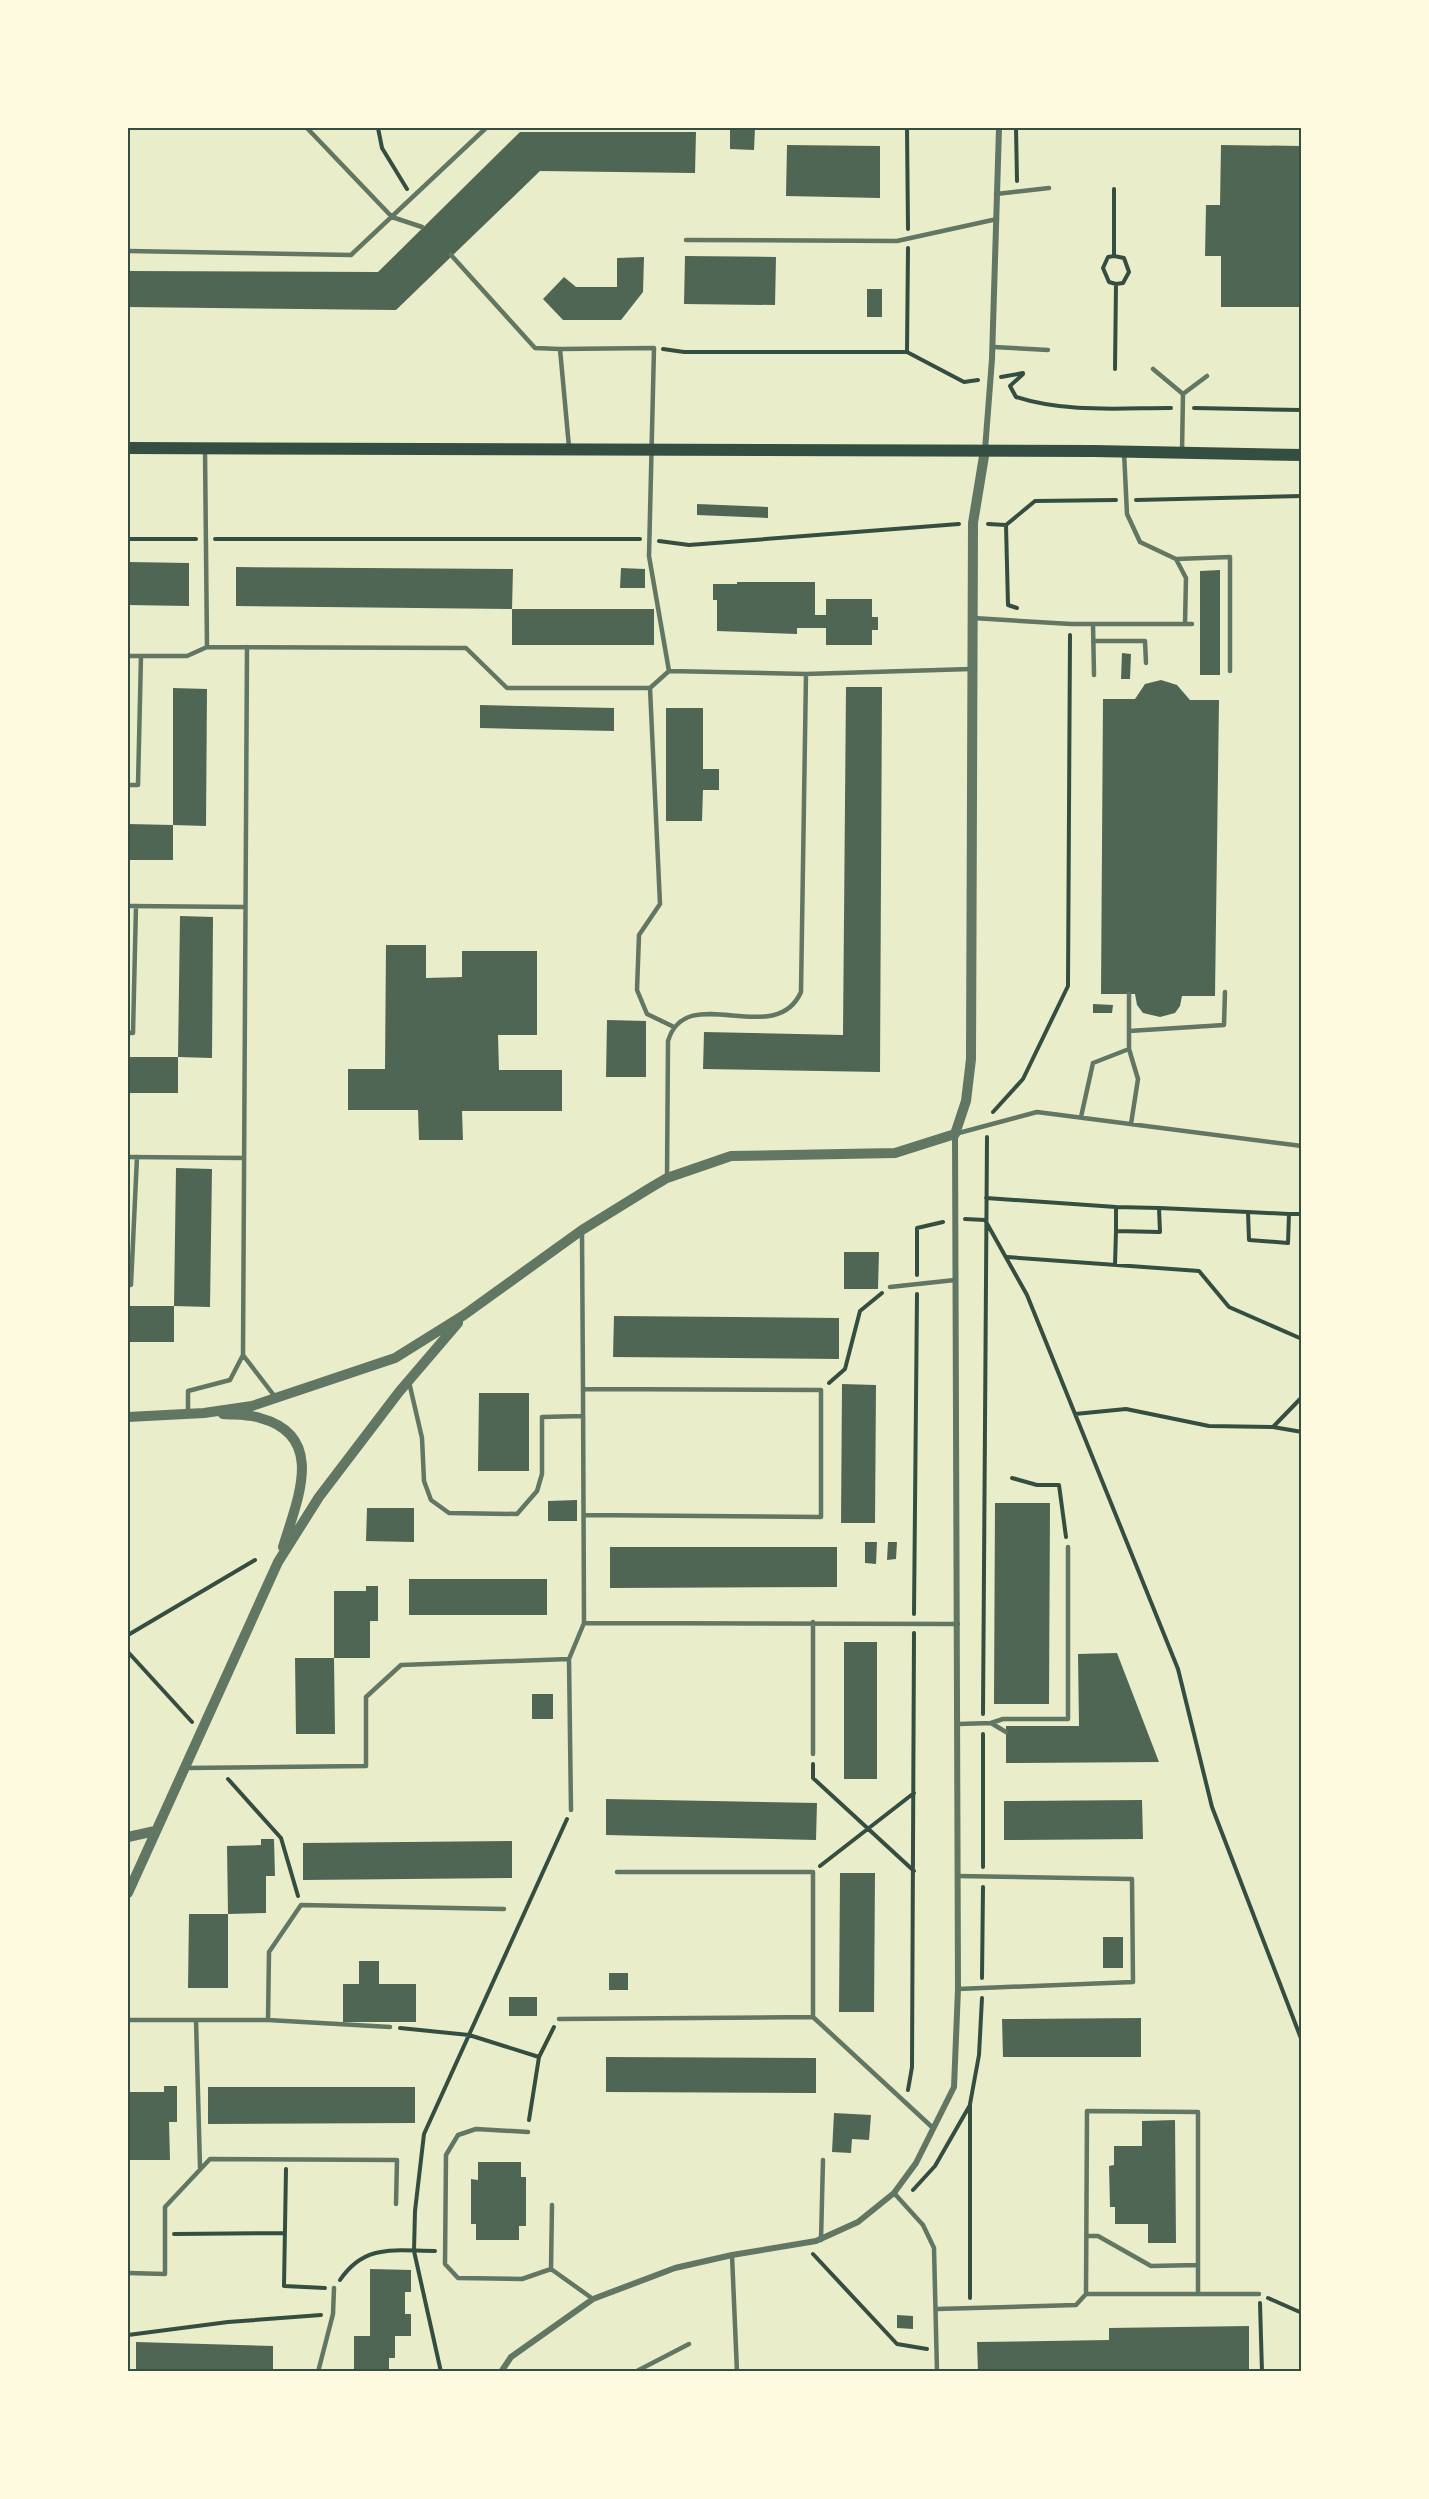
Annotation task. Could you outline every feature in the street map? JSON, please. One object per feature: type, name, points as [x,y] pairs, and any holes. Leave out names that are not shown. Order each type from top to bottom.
[{"type":"main road","points":[[128,448],[205,450],[569,448],[985,450],[1302,455]]},
{"type":"street","points":[[501,2372],[511,2357],[593,2299],[675,2268],[732,2255],[821,2240],[858,2222],[894,2193],[916,2163],[954,2087],[958,1989],[955,1134],[966,1101],[971,1059],[973,523],[985,450],[991,379],[999,128]]},
{"type":"street","points":[[128,1417],[204,1413],[252,1406],[395,1358],[464,1316],[582,1230],[667,1178],[730,1156],[895,1153],[955,1134]]},
{"type":"street","points":[[278,1562],[319,1497],[409,1381],[464,1316]]},
{"type":"street","points":[[128,1893],[278,1562],[301,1488],[303,1465],[299,1447],[284,1427],[258,1417],[204,1413]]},
{"type":"street","points":[[128,1837],[155,1831]]},
{"type":"lane","points":[[307,128],[392,217],[422,227]]},
{"type":"lane","points":[[128,251],[351,255],[486,128]]},
{"type":"lane","points":[[996,194],[1049,188]]},
{"type":"lane","points":[[686,240],[897,241],[997,219]]},
{"type":"lane","points":[[451,255],[535,348],[561,350],[654,348],[649,556],[669,670]]},
{"type":"lane","points":[[993,347],[1048,350]]},
{"type":"lane","points":[[561,350],[569,448]]},
{"type":"lane","points":[[1153,369],[1183,394]]},
{"type":"lane","points":[[1183,394],[1207,376]]},
{"type":"lane","points":[[1182,452],[1183,394]]},
{"type":"lane","points":[[205,450],[207,647]]},
{"type":"lane","points":[[1124,452],[1127,514],[1140,542],[1176,559],[1230,557],[1230,671]]},
{"type":"lane","points":[[1176,559],[1186,578],[1185,624]]},
{"type":"lane","points":[[973,618],[1071,624],[1192,624]]},
{"type":"lane","points":[[1093,624],[1094,675]]},
{"type":"lane","points":[[1093,641],[1145,641],[1146,663]]},
{"type":"lane","points":[[128,656],[188,656],[207,647],[466,648],[507,688],[650,688],[669,670],[806,674],[972,669]]},
{"type":"lane","points":[[188,1414],[188,1391],[230,1380],[243,1355],[247,647]]},
{"type":"lane","points":[[128,785],[138,785],[141,656]]},
{"type":"lane","points":[[667,1178],[668,1041],[672,1026],[688,1015],[779,1016],[795,1006],[801,992],[806,674]]},
{"type":"lane","points":[[650,688],[660,904],[639,935],[637,990],[647,1014],[672,1026]]},
{"type":"lane","points":[[128,906],[246,907]]},
{"type":"lane","points":[[128,1033],[133,1033],[136,906]]},
{"type":"lane","points":[[1129,1031],[1224,1025],[1225,992]]},
{"type":"lane","points":[[1129,994],[1129,1049],[1138,1079],[1131,1124]]},
{"type":"lane","points":[[1082,1118],[1093,1063],[1129,1049]]},
{"type":"lane","points":[[955,1134],[1037,1112],[1302,1146]]},
{"type":"lane","points":[[128,1157],[244,1158]]},
{"type":"lane","points":[[128,1285],[131,1285],[137,1157]]},
{"type":"lane","points":[[571,1810],[569,1659],[584,1623],[582,1230]]},
{"type":"lane","points":[[890,1287],[955,1280]]},
{"type":"lane","points":[[243,1355],[276,1398]]},
{"type":"lane","points":[[409,1381],[422,1438],[426,1489],[431,1500],[449,1513],[517,1514],[537,1491],[542,1474],[542,1417],[583,1416]]},
{"type":"lane","points":[[583,1389],[821,1390],[821,1517],[584,1515]]},
{"type":"lane","points":[[958,1724],[983,1724],[1003,1719],[1068,1719],[1068,1547]]},
{"type":"lane","points":[[813,1622],[813,1754]]},
{"type":"lane","points":[[584,1623],[958,1624]]},
{"type":"lane","points":[[184,1768],[366,1766],[366,1697],[401,1665],[569,1659]]},
{"type":"lane","points":[[991,1723],[1006,1732]]},
{"type":"lane","points":[[616,1872],[813,1872],[813,2017]]},
{"type":"lane","points":[[957,1876],[1132,1879],[1133,1982],[958,1989]]},
{"type":"lane","points":[[268,2020],[269,1952],[301,1905],[504,1909]]},
{"type":"lane","points":[[559,2019],[813,2017],[933,2128]]},
{"type":"lane","points":[[128,2020],[268,2020],[390,2027]]},
{"type":"lane","points":[[196,2020],[200,2167]]},
{"type":"lane","points":[[937,2309],[1076,2305],[1086,2294],[1087,2111],[1198,2112],[1198,2294]]},
{"type":"lane","points":[[528,2132],[476,2129],[458,2135],[447,2155],[445,2264],[458,2278],[522,2279],[551,2269]]},
{"type":"lane","points":[[128,2273],[165,2274],[165,2207],[200,2167],[210,2159],[397,2160],[396,2204]]},
{"type":"lane","points":[[821,2240],[823,2160]]},
{"type":"lane","points":[[894,2193],[923,2225],[931,2239],[936,2258],[937,2372]]},
{"type":"lane","points":[[551,2269],[552,2205]]},
{"type":"lane","points":[[1087,2236],[1098,2236],[1151,2266],[1198,2265]]},
{"type":"lane","points":[[732,2255],[737,2372]]},
{"type":"lane","points":[[551,2269],[593,2299]]},
{"type":"lane","points":[[318,2372],[333,2314],[334,2288]]},
{"type":"lane","points":[[1086,2294],[1259,2294]]},
{"type":"lane","points":[[635,2372],[689,2344]]},
{"type":"path","points":[[378,128],[382,148],[412,198]]},
{"type":"path","points":[[1016,128],[1017,192]]},
{"type":"path","points":[[1114,189],[1114,256]]},
{"type":"path","points":[[1108,257],[1124,258],[1129,272],[1123,283],[1116,284],[1109,282],[1103,268],[1108,257]]},
{"type":"path","points":[[1115,369],[1116,284]]},
{"type":"path","points":[[654,348],[684,352],[907,352],[964,382],[1023,373],[1010,386],[1016,397],[1056,407],[1302,410]]},
{"type":"path","points":[[128,539],[649,539],[689,545],[973,523],[1006,525],[1035,501],[1302,496]]},
{"type":"path","points":[[1006,525],[1008,605],[1019,608]]},
{"type":"path","points":[[970,2307],[970,2104],[979,2055],[982,1989],[985,1220],[988,1125],[993,1110],[1023,1079],[1068,986],[1071,624]]},
{"type":"path","points":[[986,1197],[1116,1207],[1302,1214]]},
{"type":"path","points":[[1115,1265],[1116,1207]]},
{"type":"path","points":[[1116,1231],[1160,1232],[1159,1208]]},
{"type":"path","points":[[1248,1212],[1248,1240],[1288,1243],[1289,1214]]},
{"type":"path","points":[[906,2103],[912,2067],[915,1871],[917,1228],[957,1219],[985,1220]]},
{"type":"path","points":[[985,1220],[1027,1295],[1178,1669],[1212,1807],[1302,2041]]},
{"type":"path","points":[[1006,1257],[1199,1270],[1229,1308],[1302,1339]]},
{"type":"path","points":[[821,1390],[845,1369],[860,1311],[890,1287]]},
{"type":"path","points":[[1273,1427],[1302,1397]]},
{"type":"path","points":[[1075,1414],[1126,1409],[1209,1426],[1273,1427],[1302,1432]]},
{"type":"path","points":[[1012,1478],[1037,1485],[1059,1485],[1068,1547]]},
{"type":"path","points":[[128,1635],[255,1560]]},
{"type":"path","points":[[128,1652],[201,1732]]},
{"type":"path","points":[[813,1754],[813,1778],[915,1871]]},
{"type":"path","points":[[218,1768],[281,1838],[301,1905]]},
{"type":"path","points":[[813,1872],[915,1793]]},
{"type":"path","points":[[441,2372],[414,2251],[414,2211],[424,2134],[571,1810]]},
{"type":"path","points":[[528,2132],[539,2056],[559,2019]]},
{"type":"path","points":[[390,2027],[469,2035],[539,2056]]},
{"type":"path","points":[[901,2201],[935,2166],[970,2104]]},
{"type":"path","points":[[286,2159],[284,2286],[334,2288],[347,2269],[370,2252],[445,2250]]},
{"type":"path","points":[[165,2234],[285,2233]]},
{"type":"path","points":[[803,2244],[897,2344],[937,2350]]},
{"type":"path","points":[[1262,2372],[1259,2294],[1302,2313]]},
{"type":"path","points":[[128,2335],[228,2322],[333,2314]]},
{"type":"building","points":[[730,128],[755,128],[754,150],[730,149]]},
{"type":"building","points":[[520,132],[696,132],[695,173],[540,171],[396,310],[128,307],[128,271],[378,272]]},
{"type":"building","points":[[787,145],[880,146],[880,198],[786,196]]},
{"type":"building","points":[[1221,145],[1302,146],[1302,307],[1221,307],[1221,256],[1205,256],[1206,205],[1220,205]]},
{"type":"building","points":[[685,256],[776,257],[775,305],[684,304]]},
{"type":"building","points":[[644,257],[643,292],[621,320],[563,320],[543,299],[564,277],[576,287],[617,287],[617,258]]},
{"type":"building","points":[[867,289],[882,289],[882,317],[867,317]]},
{"type":"building","points":[[697,504],[768,507],[768,518],[697,515]]},
{"type":"building","points":[[128,562],[189,563],[189,606],[128,605]]},
{"type":"building","points":[[236,567],[513,569],[512,609],[236,606]]},
{"type":"building","points":[[621,568],[645,569],[645,588],[620,588]]},
{"type":"building","points":[[1220,570],[1220,675],[1200,675],[1200,571]]},
{"type":"building","points":[[737,582],[815,582],[815,615],[826,615],[826,599],[872,599],[872,617],[878,617],[878,630],[872,630],[872,645],[826,645],[826,628],[797,628],[797,634],[717,631],[717,600],[713,600],[713,584],[737,584]]},
{"type":"building","points":[[512,609],[654,609],[654,645],[512,645]]},
{"type":"building","points":[[1122,653],[1131,654],[1130,679],[1121,679]]},
{"type":"building","points":[[1161,680],[1177,685],[1190,700],[1219,700],[1215,996],[1182,996],[1180,1006],[1175,1013],[1160,1017],[1143,1013],[1137,1005],[1135,994],[1101,994],[1103,699],[1135,699],[1145,684]]},
{"type":"building","points":[[846,687],[882,687],[880,1072],[703,1069],[704,1032],[843,1035]]},
{"type":"building","points":[[173,688],[207,689],[206,826],[173,825]]},
{"type":"building","points":[[480,705],[614,708],[614,731],[480,728]]},
{"type":"building","points":[[666,708],[703,708],[703,769],[719,769],[719,790],[703,790],[702,821],[666,821]]},
{"type":"building","points":[[128,824],[173,825],[173,860],[128,860]]},
{"type":"building","points":[[180,916],[213,917],[212,1058],[178,1057]]},
{"type":"building","points":[[386,945],[426,945],[426,978],[462,977],[462,951],[537,951],[537,1035],[498,1035],[499,1070],[562,1070],[562,1111],[462,1111],[463,1140],[419,1140],[418,1110],[348,1110],[348,1069],[385,1069]]},
{"type":"building","points":[[1093,1004],[1113,1005],[1112,1013],[1093,1013]]},
{"type":"building","points":[[607,1020],[646,1021],[646,1077],[606,1077]]},
{"type":"building","points":[[128,1057],[178,1057],[178,1093],[128,1093]]},
{"type":"building","points":[[176,1168],[212,1169],[210,1307],[174,1306]]},
{"type":"building","points":[[844,1252],[879,1252],[878,1289],[844,1289]]},
{"type":"building","points":[[128,1306],[174,1306],[174,1342],[128,1342]]},
{"type":"building","points":[[614,1316],[839,1318],[839,1359],[613,1357]]},
{"type":"building","points":[[842,1384],[876,1385],[875,1523],[841,1523]]},
{"type":"building","points":[[479,1393],[529,1393],[529,1471],[478,1471]]},
{"type":"building","points":[[577,1500],[577,1521],[548,1521],[548,1501]]},
{"type":"building","points":[[995,1503],[1050,1503],[1049,1704],[994,1704]]},
{"type":"building","points":[[367,1508],[414,1508],[414,1542],[366,1541]]},
{"type":"building","points":[[865,1542],[877,1542],[876,1564],[865,1563]]},
{"type":"building","points":[[888,1542],[897,1542],[896,1559],[887,1560]]},
{"type":"building","points":[[610,1547],[837,1547],[837,1587],[610,1588]]},
{"type":"building","points":[[409,1579],[547,1579],[547,1615],[409,1615]]},
{"type":"building","points":[[366,1586],[378,1586],[378,1621],[370,1621],[370,1658],[334,1658],[334,1591],[366,1591]]},
{"type":"building","points":[[844,1642],[877,1642],[877,1779],[844,1779]]},
{"type":"building","points":[[1117,1653],[1159,1762],[1006,1763],[1006,1726],[1079,1726],[1078,1654]]},
{"type":"building","points":[[295,1658],[334,1658],[335,1734],[296,1734]]},
{"type":"building","points":[[532,1694],[553,1694],[553,1719],[532,1719]]},
{"type":"building","points":[[606,1799],[817,1803],[816,1840],[606,1835]]},
{"type":"building","points":[[1142,1800],[1143,1839],[1004,1840],[1004,1801]]},
{"type":"building","points":[[261,1839],[274,1839],[275,1876],[266,1876],[266,1913],[228,1914],[227,1846],[261,1845]]},
{"type":"building","points":[[512,1841],[512,1878],[303,1880],[303,1843]]},
{"type":"building","points":[[840,1873],[875,1873],[874,2012],[839,2012]]},
{"type":"building","points":[[189,1914],[228,1914],[228,1988],[188,1988]]},
{"type":"building","points":[[1103,1937],[1123,1937],[1123,1968],[1103,1968]]},
{"type":"building","points":[[359,1961],[379,1961],[379,1984],[416,1984],[416,2022],[343,2022],[343,1984],[359,1984]]},
{"type":"building","points":[[609,1973],[628,1973],[628,1990],[609,1990]]},
{"type":"building","points":[[509,1997],[537,1997],[537,2016],[509,2016]]},
{"type":"building","points":[[1141,2018],[1141,2057],[1003,2057],[1002,2019]]},
{"type":"building","points":[[606,2057],[816,2058],[816,2093],[606,2092]]},
{"type":"building","points":[[164,2086],[177,2086],[177,2122],[169,2122],[170,2160],[129,2160],[129,2092],[164,2092]]},
{"type":"building","points":[[208,2087],[415,2087],[415,2123],[208,2124]]},
{"type":"building","points":[[834,2113],[871,2115],[869,2140],[852,2139],[851,2153],[832,2152]]},
{"type":"building","points":[[1175,2120],[1176,2243],[1148,2243],[1148,2224],[1115,2224],[1115,2207],[1110,2207],[1109,2166],[1114,2165],[1114,2146],[1142,2146],[1142,2121]]},
{"type":"building","points":[[478,2162],[521,2162],[521,2177],[526,2177],[526,2226],[519,2226],[519,2240],[476,2240],[476,2224],[471,2224],[471,2179],[478,2180]]},
{"type":"building","points":[[370,2269],[411,2270],[411,2292],[405,2292],[405,2314],[411,2314],[411,2336],[395,2336],[395,2358],[389,2358],[389,2372],[354,2372],[354,2336],[370,2336]]},
{"type":"building","points":[[897,2315],[913,2316],[913,2329],[897,2328]]},
{"type":"building","points":[[1249,2326],[1249,2372],[978,2372],[977,2342],[1109,2340],[1109,2328]]},
{"type":"building","points":[[136,2342],[273,2346],[273,2372],[136,2372]]}]
